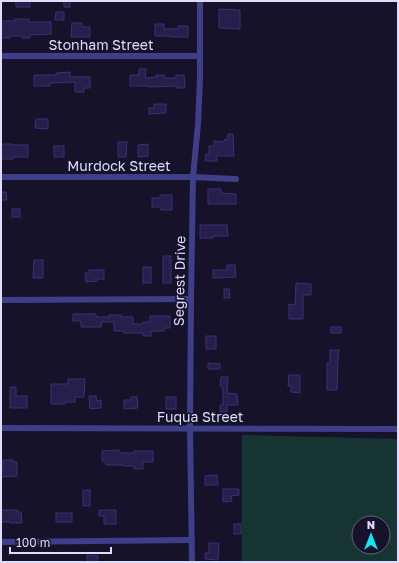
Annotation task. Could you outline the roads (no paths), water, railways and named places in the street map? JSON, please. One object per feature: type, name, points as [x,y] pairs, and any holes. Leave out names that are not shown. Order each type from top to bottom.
[{"type":"street","name":"Segrest Drive","points":[[192,562],[190,428],[191,299],[193,177],[198,124],[200,78],[200,1]]},
{"type":"street","name":"Stonham Street","points":[[1,56],[200,56]]},
{"type":"street","name":"Murdock Street","points":[[1,177],[193,177],[236,179]]},
{"type":"street","points":[[1,300],[191,299]]},
{"type":"street","name":"Fuqua Street","points":[[1,428],[398,429]]},
{"type":"street","points":[[1,542],[192,540]]}]
